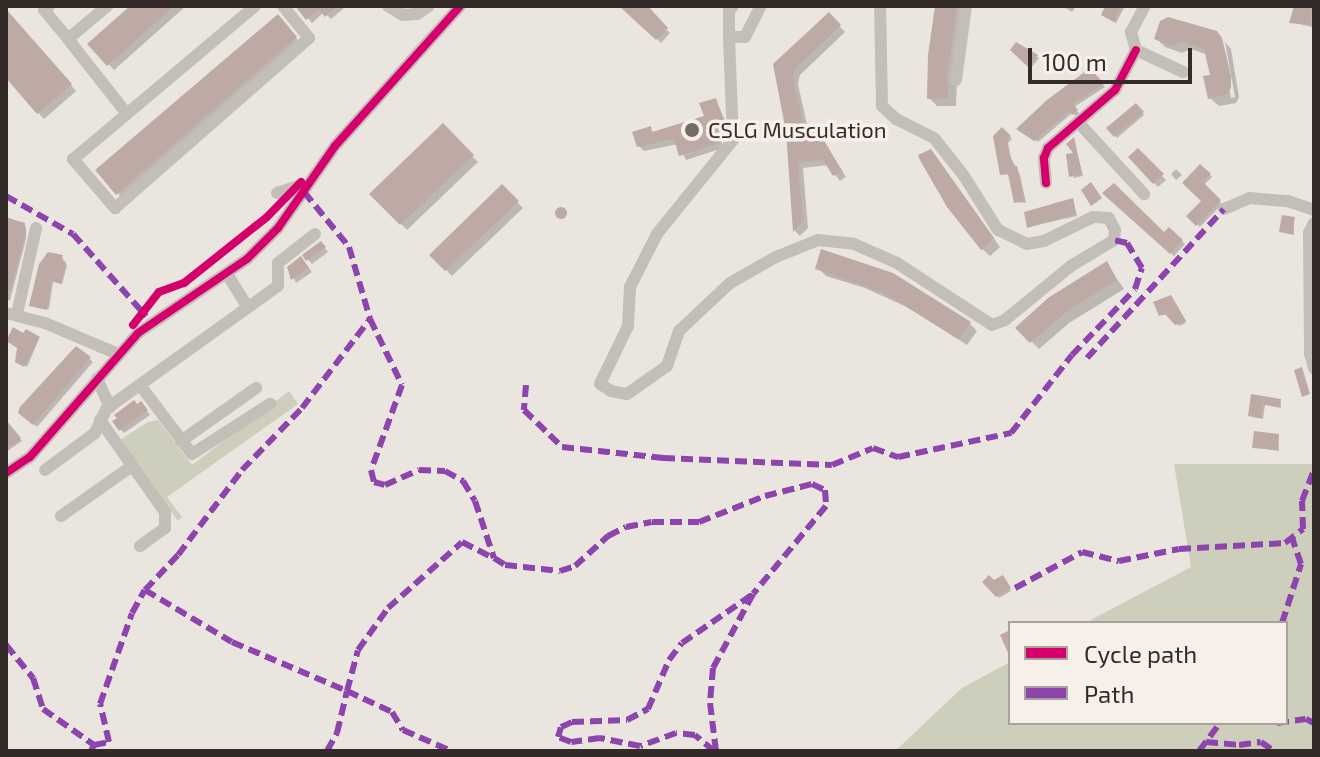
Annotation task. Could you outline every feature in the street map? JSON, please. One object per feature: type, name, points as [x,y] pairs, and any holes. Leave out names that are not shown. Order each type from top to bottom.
[{"type":"street","points":[[68,39],[107,6]]},
{"type":"street","points":[[255,6],[73,159],[115,208],[309,38],[283,6]]},
{"type":"street","points":[[388,6],[403,15],[417,14],[429,6]]},
{"type":"street","points":[[6,473],[30,457],[118,354],[157,317],[227,274],[278,228],[335,146],[460,6]]},
{"type":"street","points":[[733,6],[729,11],[733,140],[657,234],[630,287],[628,326],[600,384],[611,391],[627,394],[667,366],[679,331],[730,283],[776,257],[818,240],[854,244],[897,263],[992,325],[1005,320],[1071,266],[1114,240],[1115,230],[1109,218],[1093,217],[1044,241],[1027,244],[998,230],[964,176],[934,138],[896,119],[882,106],[880,6]]},
{"type":"street","points":[[729,37],[745,37],[761,6]]},
{"type":"street","points":[[956,80],[966,6]]},
{"type":"street","points":[[1046,183],[1044,158],[1048,148],[1115,90],[1136,50],[1131,32],[1145,6]]},
{"type":"street","points":[[44,7],[127,114]]},
{"type":"street","points":[[1136,50],[1183,72]]},
{"type":"street","points":[[1078,122],[1144,194]]},
{"type":"street","points":[[277,193],[298,186],[304,192]]},
{"type":"street","points":[[1224,209],[1250,198],[1288,201],[1314,210]]},
{"type":"street","points":[[1314,223],[1309,233],[1310,354],[1314,368]]},
{"type":"street","points":[[36,228],[11,314],[118,354]]},
{"type":"street","points":[[45,470],[95,433],[108,402],[140,385],[278,286],[281,259],[315,234]]},
{"type":"street","points":[[227,274],[248,307]]},
{"type":"street","points":[[97,379],[108,402]]},
{"type":"street","points":[[140,385],[181,441],[196,454],[270,404]]},
{"type":"street","points":[[181,441],[256,388]]},
{"type":"street","points":[[100,420],[167,520],[165,528],[140,546]]},
{"type":"street","points":[[61,516],[132,466]]},
{"type":"green space","points":[[289,391],[298,404],[167,497],[182,517],[178,521],[120,440],[148,422],[158,420],[192,465]]},
{"type":"green space","points":[[1174,464],[1314,464],[1314,751],[895,751],[962,688],[1008,663],[1008,725],[1288,725],[1288,621],[1089,621],[1191,567]]},
{"type":"building","points":[[130,6],[174,6],[107,66],[87,44]]},
{"type":"building","points":[[295,6],[338,6],[325,17],[319,9],[306,20]]},
{"type":"building","points":[[619,6],[648,6],[668,28],[656,40]]},
{"type":"building","points":[[935,6],[957,6],[947,79],[949,98],[927,99],[928,55]]},
{"type":"building","points":[[1105,6],[1121,6],[1114,22],[1101,15]]},
{"type":"building","points":[[1294,6],[1312,6],[1310,25],[1289,23]]},
{"type":"building","points":[[6,9],[72,84],[37,114],[6,78]]},
{"type":"building","points":[[829,12],[841,25],[795,69],[793,77],[804,128],[815,126],[842,171],[833,176],[823,160],[798,162],[803,221],[793,232],[786,132],[773,64]]},
{"type":"building","points":[[278,14],[297,37],[116,195],[95,170]]},
{"type":"building","points":[[1168,17],[1217,31],[1222,38],[1231,76],[1231,88],[1227,94],[1208,99],[1203,76],[1210,75],[1204,49],[1181,41],[1172,46],[1154,39],[1160,21]]},
{"type":"building","points":[[1016,42],[1038,55],[1028,67],[1010,50]]},
{"type":"building","points":[[1090,68],[1104,84],[1073,104],[1078,110],[1072,115],[1069,111],[1034,141],[1016,129],[1047,100]]},
{"type":"building","points":[[716,98],[724,129],[716,131],[719,143],[679,156],[674,139],[637,147],[632,132],[651,126],[652,132],[704,116],[699,103]]},
{"type":"building","points":[[1136,103],[1144,112],[1114,137],[1106,128]]},
{"type":"building","points":[[443,123],[474,155],[400,225],[369,194]]},
{"type":"building","points":[[1002,127],[1011,136],[1007,140],[1009,154],[1014,166],[1017,166],[1025,201],[1014,203],[1008,174],[1000,175],[993,136]]},
{"type":"building","points":[[1074,137],[1082,174],[1069,177],[1066,154],[1073,153],[1066,144]]},
{"type":"building","points":[[1138,148],[1164,174],[1153,184],[1128,157]]},
{"type":"building","points":[[931,149],[994,238],[981,250],[947,207],[920,160],[918,155]]},
{"type":"building","points":[[1200,164],[1211,174],[1203,182],[1221,200],[1196,226],[1186,216],[1201,201],[1182,183]]},
{"type":"building","points":[[1091,182],[1102,198],[1091,206],[1081,190]]},
{"type":"building","points":[[1114,183],[1164,232],[1169,227],[1183,240],[1170,254],[1102,193]]},
{"type":"building","points":[[502,184],[519,201],[445,271],[429,255]]},
{"type":"building","points":[[1073,198],[1076,214],[1027,228],[1024,212]]},
{"type":"building","points":[[561,207],[567,213],[561,219],[555,213]]},
{"type":"building","points":[[1282,215],[1295,217],[1292,234],[1279,232]]},
{"type":"building","points":[[8,218],[25,223],[25,236],[10,290],[6,289]]},
{"type":"building","points":[[321,241],[326,247],[306,261],[302,255]]},
{"type":"building","points":[[821,249],[893,273],[971,322],[958,339],[884,293],[815,269]]},
{"type":"building","points":[[48,252],[63,255],[61,261],[66,262],[61,284],[52,281],[47,310],[29,306],[39,264]]},
{"type":"building","points":[[301,256],[309,268],[291,280],[287,267]]},
{"type":"building","points":[[1107,261],[1117,280],[1069,310],[1030,343],[1015,328],[1048,298]]},
{"type":"building","points":[[1171,295],[1186,321],[1175,325],[1165,314],[1159,316],[1153,302]]},
{"type":"building","points":[[13,327],[23,333],[26,329],[40,337],[24,367],[15,362],[17,348],[6,341]]},
{"type":"building","points":[[76,346],[91,357],[33,425],[18,413],[20,407]]},
{"type":"building","points":[[1302,367],[1310,394],[1302,397],[1294,370]]},
{"type":"building","points":[[1251,394],[1281,399],[1280,407],[1263,404],[1261,418],[1248,416]]},
{"type":"building","points":[[134,400],[137,404],[141,401],[148,410],[119,431],[112,421],[117,418],[114,415]]},
{"type":"building","points":[[6,420],[21,438],[10,447],[6,442]]},
{"type":"building","points":[[1254,431],[1279,434],[1278,450],[1252,448]]},
{"type":"building","points":[[989,575],[994,580],[1003,575],[1011,588],[996,597],[982,582]]},
{"type":"building","points":[[1008,631],[1008,653],[1000,635]]},
{"type":"marked path","points":[[304,192],[349,247],[370,319],[402,385],[371,470],[374,482],[385,485],[419,470],[445,471],[463,481],[475,501],[494,558],[505,565],[560,571],[575,566],[608,536],[626,527],[652,522],[699,522],[765,496],[812,484],[825,490],[826,506],[753,594],[713,668],[710,703],[716,751]]},
{"type":"marked path","points":[[6,196],[73,234],[146,316]]},
{"type":"marked path","points":[[1087,358],[1224,209]]},
{"type":"marked path","points":[[526,385],[524,410],[562,447],[663,458],[832,465],[873,448],[898,457],[1011,433],[1072,355],[1135,289],[1142,268],[1127,243],[1114,240]]},
{"type":"marked path","points":[[94,745],[109,742],[100,704],[132,613],[145,590],[178,555],[242,470],[302,408],[370,319]]},
{"type":"marked path","points":[[1015,588],[1082,552],[1119,561],[1179,549],[1285,543],[1303,529],[1302,501],[1314,469]]},
{"type":"marked path","points":[[1283,621],[1301,564],[1292,538]]},
{"type":"marked path","points":[[145,590],[232,642],[347,691],[358,650],[388,608],[462,542],[494,558]]},
{"type":"marked path","points":[[714,751],[695,735],[676,733],[640,746],[600,738],[571,742],[558,737],[561,727],[572,722],[627,720],[648,709],[669,660],[682,643],[753,594]]},
{"type":"marked path","points":[[6,645],[33,678],[43,709],[94,745],[91,751]]},
{"type":"marked path","points":[[327,751],[337,733],[347,691],[392,712],[403,730],[451,751]]},
{"type":"marked path","points":[[1288,721],[1306,719],[1314,723]]},
{"type":"marked path","points":[[1199,751],[1218,725]]},
{"type":"marked path","points":[[1206,742],[1239,745],[1261,742],[1274,751]]},
{"type":"cycle path","points":[[6,473],[30,457],[138,333],[247,259],[278,228],[335,146],[460,6]]},
{"type":"cycle path","points":[[1046,183],[1044,158],[1048,148],[1115,90],[1136,50]]},
{"type":"cycle path","points":[[133,325],[159,292],[184,283],[267,217],[301,182]]},
{"type":"place","name":"CSLG Musculation","points":[[692,130]]}]
